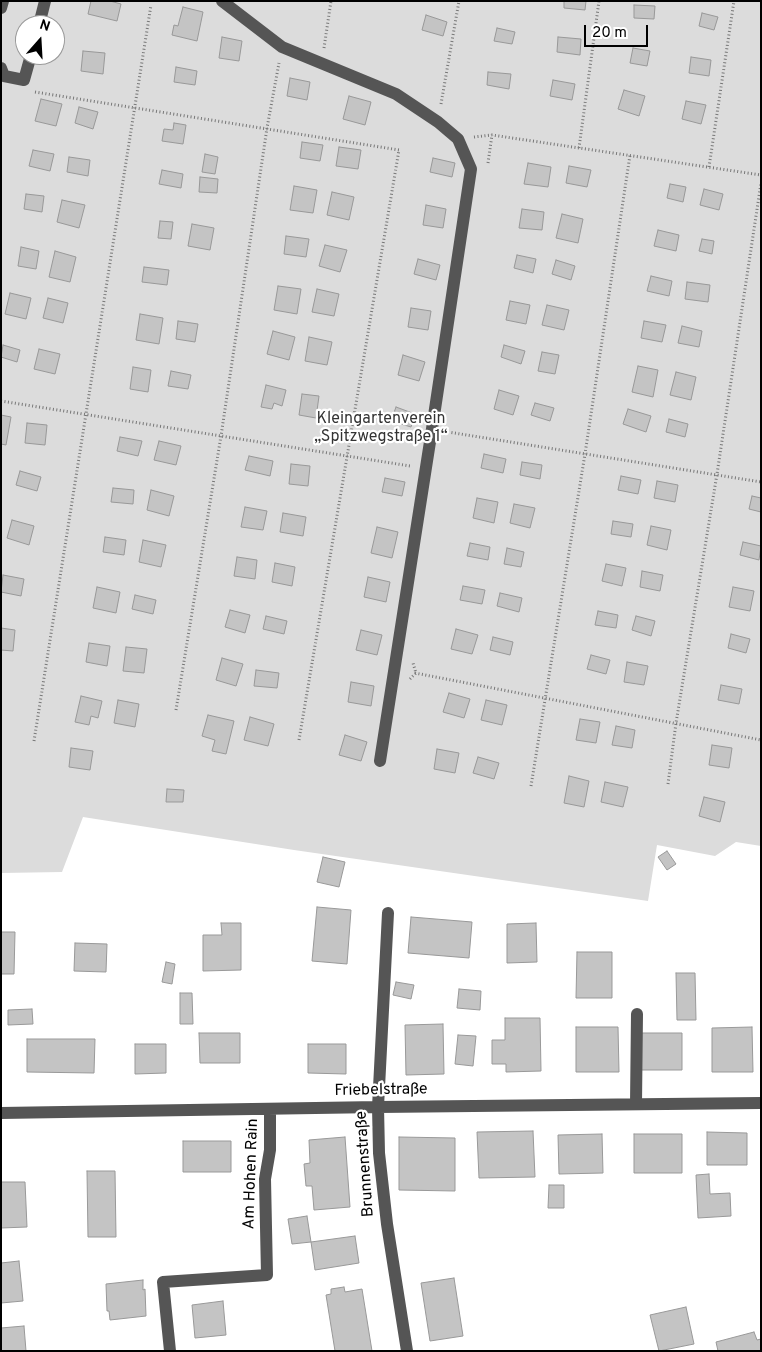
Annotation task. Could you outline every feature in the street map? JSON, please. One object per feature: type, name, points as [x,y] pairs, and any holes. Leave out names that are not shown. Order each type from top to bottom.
[{"type":"street","points":[[1,8],[3,1]]},
{"type":"street","points":[[42,15],[45,1]]},
{"type":"street","points":[[222,1],[282,47],[396,94],[438,122],[458,139],[471,169],[380,761]]},
{"type":"street","points":[[1,68],[4,76],[24,80],[28,65]]},
{"type":"street","name":"Brunnenstraße","points":[[388,913],[378,1107],[378,1153],[386,1224],[407,1351]]},
{"type":"street","points":[[636,1104],[637,1014]]},
{"type":"street","name":"Friebelstraße","points":[[1,1113],[378,1107],[761,1104]]},
{"type":"street","name":"Am Hohen Rain","points":[[170,1351],[163,1282],[267,1275],[265,1179],[270,1150],[270,1109]]},
{"type":"path","points":[[322,64],[331,1]]},
{"type":"path","points":[[438,122],[459,1]]},
{"type":"path","points":[[579,148],[599,1]]},
{"type":"path","points":[[709,167],[734,1]]},
{"type":"path","points":[[34,741],[151,6]]},
{"type":"path","points":[[176,710],[221,436],[267,128],[282,47]]},
{"type":"path","points":[[30,91],[399,150],[299,740]]},
{"type":"path","points":[[458,139],[492,135],[761,175]]},
{"type":"path","points":[[531,786],[585,454],[630,155]]},
{"type":"path","points":[[668,784],[761,183]]},
{"type":"path","points":[[1,401],[425,468]]},
{"type":"path","points":[[432,429],[761,482]]},
{"type":"path","points":[[395,669],[761,740]]},
{"type":"green space","name":"Kleingartenverein „Spitzwegstraße 1“","points":[[1,1],[761,1],[761,846],[736,842],[715,856],[657,845],[648,901],[294,850],[83,817],[62,872],[1,873]]},
{"type":"building","points":[[91,1],[110,1],[121,4],[117,21],[88,14]]},
{"type":"building","points":[[564,1],[586,1],[585,10],[564,8]]},
{"type":"building","points":[[634,5],[655,6],[654,19],[634,18]]},
{"type":"building","points":[[183,7],[203,12],[197,41],[172,35],[174,25],[178,26]]},
{"type":"building","points":[[702,13],[718,17],[714,30],[699,26]]},
{"type":"building","points":[[426,15],[447,22],[443,36],[422,30]]},
{"type":"building","points":[[497,28],[515,32],[512,44],[494,41]]},
{"type":"building","points":[[222,37],[242,41],[239,61],[219,58]]},
{"type":"building","points":[[558,37],[581,39],[580,55],[557,52]]},
{"type":"building","points":[[633,48],[650,51],[647,66],[630,63]]},
{"type":"building","points":[[83,51],[105,53],[103,74],[81,71]]},
{"type":"building","points":[[691,57],[711,60],[709,76],[689,73]]},
{"type":"building","points":[[176,67],[197,71],[195,85],[174,82]]},
{"type":"building","points":[[488,72],[511,74],[509,89],[487,85]]},
{"type":"building","points":[[290,78],[310,82],[307,100],[287,96]]},
{"type":"building","points":[[553,80],[575,84],[572,100],[550,96]]},
{"type":"building","points":[[624,90],[645,96],[639,116],[618,109]]},
{"type":"building","points":[[349,96],[371,102],[365,125],[343,119]]},
{"type":"building","points":[[41,99],[62,104],[56,126],[35,121]]},
{"type":"building","points":[[686,101],[706,105],[701,124],[682,119]]},
{"type":"building","points":[[79,107],[98,112],[93,129],[75,123]]},
{"type":"building","points":[[174,123],[186,125],[183,144],[162,141],[164,129],[173,130]]},
{"type":"building","points":[[302,142],[323,145],[320,161],[300,158]]},
{"type":"building","points":[[339,147],[361,150],[358,169],[336,166]]},
{"type":"building","points":[[33,150],[54,154],[50,171],[29,166]]},
{"type":"building","points":[[205,154],[218,157],[215,174],[202,172]]},
{"type":"building","points":[[69,157],[90,160],[88,176],[67,172]]},
{"type":"building","points":[[433,158],[455,163],[452,177],[430,172]]},
{"type":"building","points":[[528,163],[551,167],[548,187],[524,184]]},
{"type":"building","points":[[569,166],[591,170],[587,187],[566,183]]},
{"type":"building","points":[[162,170],[183,174],[181,188],[159,184]]},
{"type":"building","points":[[200,177],[218,179],[217,193],[199,192]]},
{"type":"building","points":[[670,184],[686,187],[683,202],[667,198]]},
{"type":"building","points":[[294,186],[317,190],[313,213],[290,210]]},
{"type":"building","points":[[704,189],[723,194],[719,210],[700,205]]},
{"type":"building","points":[[332,192],[354,197],[349,220],[327,215]]},
{"type":"building","points":[[26,194],[44,196],[42,212],[24,209]]},
{"type":"building","points":[[62,200],[85,205],[79,228],[57,222]]},
{"type":"building","points":[[426,205],[446,209],[443,228],[423,225]]},
{"type":"building","points":[[522,209],[544,212],[542,230],[519,228]]},
{"type":"building","points":[[562,214],[583,219],[578,243],[556,238]]},
{"type":"building","points":[[160,221],[173,222],[171,239],[158,238]]},
{"type":"building","points":[[192,224],[214,228],[210,250],[188,246]]},
{"type":"building","points":[[658,230],[679,235],[676,251],[654,246]]},
{"type":"building","points":[[286,236],[309,239],[306,257],[284,254]]},
{"type":"building","points":[[702,239],[714,241],[712,254],[699,251]]},
{"type":"building","points":[[325,245],[347,250],[340,272],[319,266]]},
{"type":"building","points":[[21,247],[39,251],[36,269],[18,266]]},
{"type":"building","points":[[55,251],[76,257],[70,282],[49,277]]},
{"type":"building","points":[[517,255],[536,259],[533,273],[514,268]]},
{"type":"building","points":[[418,259],[440,265],[436,280],[414,274]]},
{"type":"building","points":[[556,260],[575,266],[571,280],[552,274]]},
{"type":"building","points":[[144,267],[169,270],[167,285],[142,282]]},
{"type":"building","points":[[651,276],[672,281],[669,296],[647,291]]},
{"type":"building","points":[[687,282],[710,285],[708,302],[685,299]]},
{"type":"building","points":[[278,286],[301,289],[297,314],[274,310]]},
{"type":"building","points":[[317,289],[339,294],[334,316],[312,312]]},
{"type":"building","points":[[10,293],[31,298],[26,319],[5,314]]},
{"type":"building","points":[[48,298],[68,303],[63,323],[43,318]]},
{"type":"building","points":[[510,301],[530,305],[526,324],[506,320]]},
{"type":"building","points":[[547,305],[569,310],[564,330],[542,325]]},
{"type":"building","points":[[411,308],[431,311],[428,330],[408,327]]},
{"type":"building","points":[[140,314],[163,318],[159,344],[136,340]]},
{"type":"building","points":[[178,321],[198,324],[195,342],[176,339]]},
{"type":"building","points":[[644,321],[666,325],[662,342],[641,338]]},
{"type":"building","points":[[682,326],[702,331],[699,347],[678,343]]},
{"type":"building","points":[[273,331],[295,337],[289,360],[267,354]]},
{"type":"building","points":[[309,337],[332,342],[327,365],[305,361]]},
{"type":"building","points":[[3,345],[20,350],[17,362],[1,357]]},
{"type":"building","points":[[504,345],[525,351],[521,364],[501,357]]},
{"type":"building","points":[[39,349],[60,354],[55,374],[34,369]]},
{"type":"building","points":[[542,352],[559,355],[555,374],[538,371]]},
{"type":"building","points":[[403,355],[425,362],[419,381],[398,375]]},
{"type":"building","points":[[638,366],[658,370],[653,397],[632,392]]},
{"type":"building","points":[[133,367],[151,370],[148,392],[130,389]]},
{"type":"building","points":[[171,371],[191,375],[188,389],[168,386]]},
{"type":"building","points":[[676,372],[696,377],[691,400],[670,395]]},
{"type":"building","points":[[266,385],[286,390],[282,406],[274,403],[272,409],[261,407]]},
{"type":"building","points":[[499,390],[519,396],[513,415],[494,409]]},
{"type":"building","points":[[302,394],[319,396],[316,418],[299,415]]},
{"type":"building","points":[[535,403],[554,408],[550,421],[531,415]]},
{"type":"building","points":[[396,407],[415,414],[411,427],[391,421]]},
{"type":"building","points":[[628,409],[651,416],[646,432],[623,424]]},
{"type":"building","points":[[1,415],[11,417],[6,445],[1,444]]},
{"type":"building","points":[[669,419],[688,424],[685,437],[666,432]]},
{"type":"building","points":[[27,423],[47,425],[45,445],[25,443]]},
{"type":"building","points":[[120,437],[142,441],[138,456],[117,451]]},
{"type":"building","points":[[159,441],[181,446],[176,465],[154,460]]},
{"type":"building","points":[[484,454],[506,459],[503,473],[481,468]]},
{"type":"building","points":[[249,456],[273,461],[270,476],[245,470]]},
{"type":"building","points":[[522,462],[542,465],[540,479],[520,475]]},
{"type":"building","points":[[291,464],[310,466],[308,486],[289,484]]},
{"type":"building","points":[[20,471],[41,477],[37,491],[16,485]]},
{"type":"building","points":[[621,476],[641,480],[638,494],[618,490]]},
{"type":"building","points":[[385,478],[405,482],[402,496],[382,492]]},
{"type":"building","points":[[657,481],[678,485],[675,502],[654,498]]},
{"type":"building","points":[[113,488],[134,490],[133,504],[111,502]]},
{"type":"building","points":[[151,490],[174,496],[169,516],[147,510]]},
{"type":"building","points":[[752,496],[761,498],[761,512],[749,509]]},
{"type":"building","points":[[477,498],[498,502],[494,523],[473,518]]},
{"type":"building","points":[[514,504],[535,508],[530,528],[510,523]]},
{"type":"building","points":[[245,507],[267,511],[263,530],[241,527]]},
{"type":"building","points":[[283,513],[306,517],[303,536],[280,532]]},
{"type":"building","points":[[12,520],[34,526],[29,545],[7,538]]},
{"type":"building","points":[[613,521],[633,524],[631,537],[611,534]]},
{"type":"building","points":[[651,526],[671,530],[667,550],[647,545]]},
{"type":"building","points":[[377,527],[398,532],[392,558],[371,553]]},
{"type":"building","points":[[105,537],[126,540],[124,555],[103,552]]},
{"type":"building","points":[[143,540],[166,545],[161,567],[139,562]]},
{"type":"building","points":[[743,542],[761,546],[759,560],[740,555]]},
{"type":"building","points":[[470,543],[490,547],[488,560],[467,556]]},
{"type":"building","points":[[507,548],[524,552],[521,567],[504,564]]},
{"type":"building","points":[[237,557],[257,560],[255,579],[234,576]]},
{"type":"building","points":[[275,563],[295,567],[292,586],[272,582]]},
{"type":"building","points":[[606,564],[626,568],[622,586],[602,581]]},
{"type":"building","points":[[642,571],[663,575],[660,591],[640,587]]},
{"type":"building","points":[[3,575],[24,579],[21,596],[1,592]]},
{"type":"building","points":[[368,577],[390,582],[386,602],[364,597]]},
{"type":"building","points":[[463,586],[485,590],[482,604],[460,600]]},
{"type":"building","points":[[97,587],[120,592],[116,613],[93,608]]},
{"type":"building","points":[[733,587],[754,591],[750,611],[729,607]]},
{"type":"building","points":[[500,593],[522,598],[519,612],[497,606]]},
{"type":"building","points":[[135,595],[156,600],[153,614],[132,609]]},
{"type":"building","points":[[230,610],[250,615],[245,633],[225,627]]},
{"type":"building","points":[[598,611],[618,615],[616,628],[595,625]]},
{"type":"building","points":[[266,616],[287,621],[284,634],[263,629]]},
{"type":"building","points":[[636,616],[655,621],[651,636],[632,630]]},
{"type":"building","points":[[1,628],[15,630],[13,651],[1,650]]},
{"type":"building","points":[[456,629],[478,635],[472,654],[451,649]]},
{"type":"building","points":[[361,630],[382,635],[377,655],[356,650]]},
{"type":"building","points":[[731,634],[750,639],[746,653],[728,648]]},
{"type":"building","points":[[493,637],[513,642],[510,655],[490,650]]},
{"type":"building","points":[[89,643],[110,646],[107,666],[86,662]]},
{"type":"building","points":[[126,647],[147,649],[144,673],[123,671]]},
{"type":"building","points":[[591,655],[610,660],[606,674],[587,669]]},
{"type":"building","points":[[222,658],[243,664],[236,686],[216,680]]},
{"type":"building","points":[[627,662],[648,666],[644,685],[624,682]]},
{"type":"building","points":[[256,670],[279,673],[277,688],[254,686]]},
{"type":"building","points":[[351,682],[374,686],[371,706],[348,702]]},
{"type":"building","points":[[721,685],[742,689],[739,704],[718,700]]},
{"type":"building","points":[[449,693],[470,699],[464,718],[443,712]]},
{"type":"building","points":[[81,696],[102,701],[98,718],[91,716],[89,725],[75,722]]},
{"type":"building","points":[[118,700],[139,704],[135,727],[114,723]]},
{"type":"building","points":[[486,700],[507,705],[502,725],[481,720]]},
{"type":"building","points":[[208,715],[234,721],[226,754],[212,751],[215,740],[202,736]]},
{"type":"building","points":[[250,717],[274,724],[268,746],[244,740]]},
{"type":"building","points":[[580,719],[600,722],[596,743],[576,740]]},
{"type":"building","points":[[616,726],[635,730],[632,748],[612,745]]},
{"type":"building","points":[[345,735],[367,742],[361,761],[339,755]]},
{"type":"building","points":[[712,745],[732,748],[729,768],[709,765]]},
{"type":"building","points":[[71,748],[93,751],[90,770],[69,767]]},
{"type":"building","points":[[437,749],[459,753],[455,773],[434,769]]},
{"type":"building","points":[[478,757],[499,763],[494,779],[473,773]]},
{"type":"building","points":[[569,776],[589,781],[584,807],[564,803]]},
{"type":"building","points":[[605,782],[628,787],[623,807],[601,802]]},
{"type":"building","points":[[167,789],[184,790],[183,802],[166,802]]},
{"type":"building","points":[[704,797],[725,802],[720,822],[699,816]]},
{"type":"building","points":[[667,851],[676,864],[667,870],[658,857]]},
{"type":"building","points":[[323,857],[345,862],[339,887],[317,882]]},
{"type":"building","points":[[317,907],[351,910],[347,964],[312,961]]},
{"type":"building","points":[[411,917],[472,922],[469,958],[408,953]]},
{"type":"building","points":[[221,923],[241,923],[241,970],[203,971],[203,935],[222,935]]},
{"type":"building","points":[[536,923],[537,962],[507,963],[507,924]]},
{"type":"building","points":[[1,932],[15,932],[14,974],[1,974]]},
{"type":"building","points":[[75,943],[107,944],[106,972],[74,971]]},
{"type":"building","points":[[577,952],[612,952],[612,998],[576,998]]},
{"type":"building","points":[[166,962],[175,964],[172,984],[162,982]]},
{"type":"building","points":[[676,973],[695,973],[696,1020],[677,1020]]},
{"type":"building","points":[[396,982],[414,985],[411,999],[393,995]]},
{"type":"building","points":[[459,989],[481,991],[480,1010],[457,1008]]},
{"type":"building","points":[[180,993],[192,993],[193,1024],[180,1024]]},
{"type":"building","points":[[32,1009],[33,1024],[8,1025],[8,1010]]},
{"type":"building","points":[[505,1018],[540,1018],[541,1071],[506,1072],[506,1064],[492,1064],[492,1040],[505,1040]]},
{"type":"building","points":[[443,1024],[444,1074],[406,1075],[405,1025]]},
{"type":"building","points":[[576,1027],[618,1027],[619,1072],[576,1072]]},
{"type":"building","points":[[752,1027],[753,1072],[712,1072],[712,1028]]},
{"type":"building","points":[[199,1033],[240,1033],[240,1063],[200,1063]]},
{"type":"building","points":[[640,1033],[682,1033],[682,1070],[641,1070]]},
{"type":"building","points":[[458,1035],[476,1036],[473,1066],[455,1064]]},
{"type":"building","points":[[27,1039],[95,1039],[94,1073],[27,1072]]},
{"type":"building","points":[[135,1044],[166,1044],[166,1073],[135,1074]]},
{"type":"building","points":[[308,1044],[346,1044],[346,1074],[308,1073]]},
{"type":"building","points":[[533,1131],[535,1177],[479,1178],[477,1132]]},
{"type":"building","points":[[707,1132],[747,1133],[747,1165],[707,1165]]},
{"type":"building","points":[[602,1134],[603,1173],[559,1174],[558,1135]]},
{"type":"building","points":[[634,1134],[682,1134],[682,1173],[634,1173]]},
{"type":"building","points":[[345,1137],[350,1207],[314,1210],[312,1186],[306,1186],[304,1164],[310,1163],[309,1140]]},
{"type":"building","points":[[399,1137],[455,1138],[455,1191],[399,1190]]},
{"type":"building","points":[[183,1141],[231,1141],[231,1172],[183,1172]]},
{"type":"building","points":[[87,1171],[115,1171],[116,1237],[88,1237]]},
{"type":"building","points":[[709,1174],[710,1194],[730,1193],[731,1216],[698,1218],[696,1175]]},
{"type":"building","points":[[1,1182],[25,1182],[27,1227],[1,1228]]},
{"type":"building","points":[[549,1185],[564,1185],[564,1208],[548,1208]]},
{"type":"building","points":[[307,1216],[311,1242],[292,1244],[288,1219]]},
{"type":"building","points":[[355,1236],[359,1263],[315,1270],[311,1242]]},
{"type":"building","points":[[19,1261],[23,1301],[1,1303],[1,1263]]},
{"type":"building","points":[[454,1278],[463,1336],[430,1341],[421,1283]]},
{"type":"building","points":[[143,1280],[146,1316],[110,1320],[109,1311],[107,1311],[106,1284]]},
{"type":"building","points":[[344,1287],[345,1292],[362,1289],[372,1351],[335,1351],[326,1295],[331,1294],[331,1289]]},
{"type":"building","points":[[223,1301],[226,1335],[195,1338],[192,1305]]},
{"type":"building","points":[[686,1307],[694,1344],[659,1351],[650,1315]]},
{"type":"building","points":[[24,1326],[26,1351],[1,1351],[1,1328]]},
{"type":"building","points":[[754,1332],[757,1340],[761,1339],[761,1351],[718,1351],[716,1342]]}]
